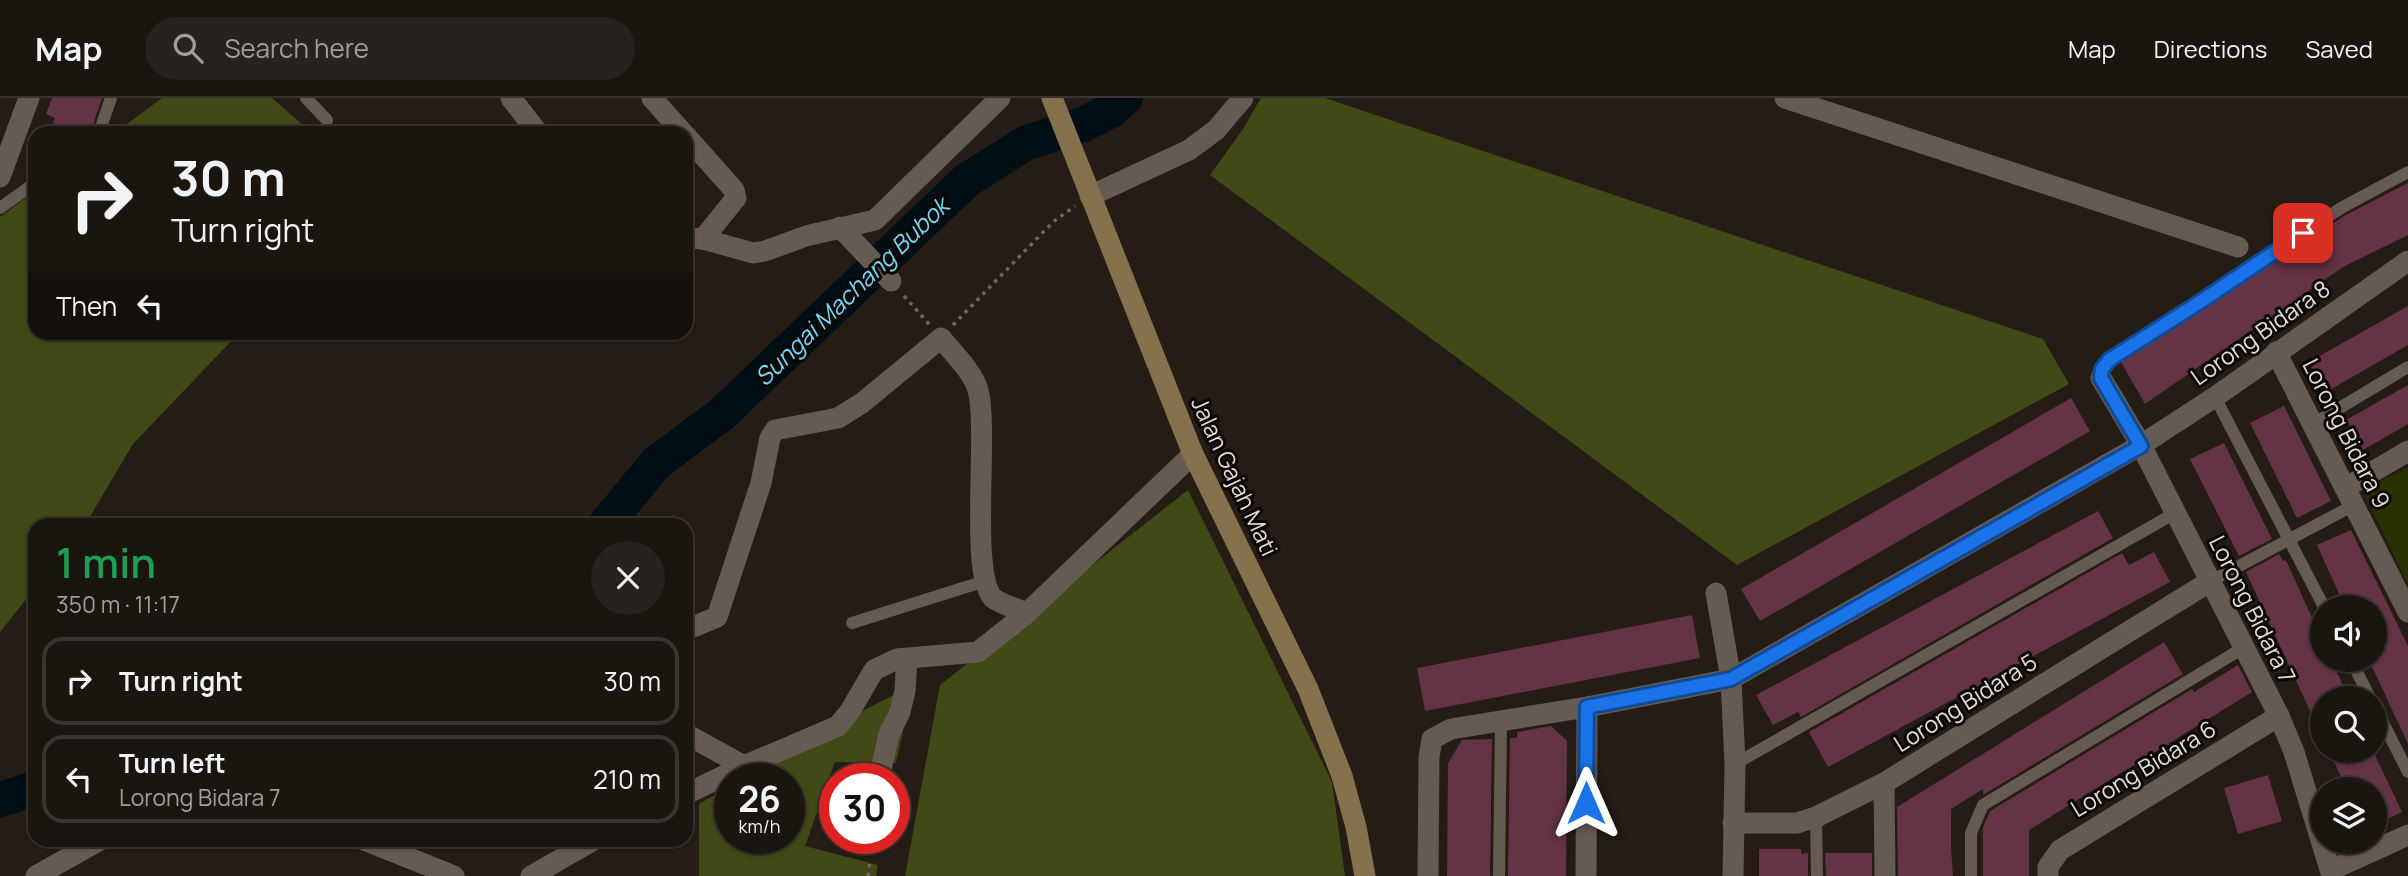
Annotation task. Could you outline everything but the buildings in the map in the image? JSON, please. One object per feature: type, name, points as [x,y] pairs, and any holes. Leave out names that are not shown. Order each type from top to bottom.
[{"type":"main road","name":"Jalan Gajah Mati","points":[[1052,98],[1193,454],[1308,689],[1342,776],[1356,827],[1364,876]]},
{"type":"street","points":[[0,177],[29,98]]},
{"type":"street","points":[[511,98],[532,126]]},
{"type":"street","points":[[652,98],[677,126]]},
{"type":"street","points":[[694,238],[753,253],[875,219],[1000,98]]},
{"type":"street","points":[[1090,196],[1189,150],[1216,130],[1243,98]]},
{"type":"street","points":[[1797,100],[2238,247]]},
{"type":"street","points":[[693,144],[734,190],[736,198],[694,238]]},
{"type":"street","points":[[840,227],[891,281]]},
{"type":"street","name":"Lorong Bidara 8","points":[[1428,876],[1429,757],[1432,739],[1451,729],[1587,707],[1731,679],[2141,446],[2408,261]]},
{"type":"street","points":[[693,627],[717,617],[761,483],[770,438],[775,429],[838,418],[862,403],[941,338],[978,389],[982,562],[985,581],[993,598],[1027,614]]},
{"type":"street","name":"Lorong Bidara 9","points":[[2277,352],[2408,612]]},
{"type":"street","name":"Lorong Bidara 7","points":[[2101,378],[2141,446],[2279,716],[2294,752],[2332,873]]},
{"type":"street","points":[[2350,496],[2408,451]]},
{"type":"street","points":[[751,763],[838,726],[850,712],[874,670],[897,659],[978,652],[1027,614],[1193,454]]},
{"type":"street","name":"Lorong Bidara 5","points":[[1734,824],[1797,822],[1816,817],[1884,783],[2209,582]]},
{"type":"street","points":[[1716,593],[1731,679],[1735,764],[1733,876]]},
{"type":"street","points":[[883,763],[889,734],[900,712],[905,691],[907,659]]},
{"type":"street","points":[[1586,876],[1587,707]]},
{"type":"street","name":"Lorong Bidara 6","points":[[2048,876],[2048,867],[2060,850],[2279,716]]},
{"type":"street","points":[[693,738],[739,763]]},
{"type":"street","points":[[693,791],[714,780]]},
{"type":"street","points":[[1884,783],[1885,876]]},
{"type":"street","points":[[2332,873],[2408,835]]},
{"type":"street","points":[[36,876],[88,847]]},
{"type":"street","points":[[382,847],[454,876]]},
{"type":"street","points":[[531,876],[582,847]]},
{"type":"lane","points":[[101,126],[111,98]]},
{"type":"lane","points":[[306,98],[327,120]]},
{"type":"lane","points":[[2101,378],[2102,369],[2109,360],[2341,208],[2408,172]]},
{"type":"lane","points":[[0,208],[28,188]]},
{"type":"lane","points":[[2313,424],[2408,366]]},
{"type":"lane","points":[[2215,397],[2318,595]]},
{"type":"lane","points":[[2209,582],[2290,540],[2350,496]]},
{"type":"lane","points":[[1735,764],[2175,513]]},
{"type":"lane","points":[[852,623],[985,581]]},
{"type":"lane","points":[[1971,876],[1971,833],[1983,805],[2243,648]]},
{"type":"lane","points":[[1499,876],[1501,720]]},
{"type":"lane","points":[[2387,731],[2408,772]]},
{"type":"lane","points":[[1816,817],[1817,876]]},
{"type":"path","points":[[891,281],[941,338],[1053,222],[1090,196]]},
{"type":"green space","points":[[162,98],[272,98],[304,126],[124,126]]},
{"type":"green space","points":[[1261,98],[1325,98],[2043,339],[2069,384],[1737,565],[1210,175],[1243,129]]},
{"type":"green space","points":[[28,196],[28,340],[232,340],[133,444],[89,518],[28,518],[28,597],[0,632],[0,217]]},
{"type":"green space","points":[[2408,468],[2408,585],[2362,489]]},
{"type":"green space","points":[[1188,490],[1332,782],[1345,876],[905,876],[940,685]]},
{"type":"green space","points":[[913,685],[896,763],[819,763],[819,807],[805,846],[805,763],[770,763],[837,724]]},
{"type":"green space","points":[[714,795],[714,854],[805,854],[805,846],[819,850],[819,854],[836,854],[878,865],[876,876],[699,876],[699,804]]},
{"type":"waterway","name":"Sungai Machang Bubok","points":[[611,518],[656,463],[722,414],[967,180],[1026,143],[1084,124],[1112,110],[1125,98]]},
{"type":"waterway","name":"Sungai Machang Bubok","points":[[0,800],[28,790]]},
{"type":"route","points":[[1586,803],[1587,707],[1731,679],[2141,446],[2101,378],[2102,369],[2109,360],[2303,233]]}]
